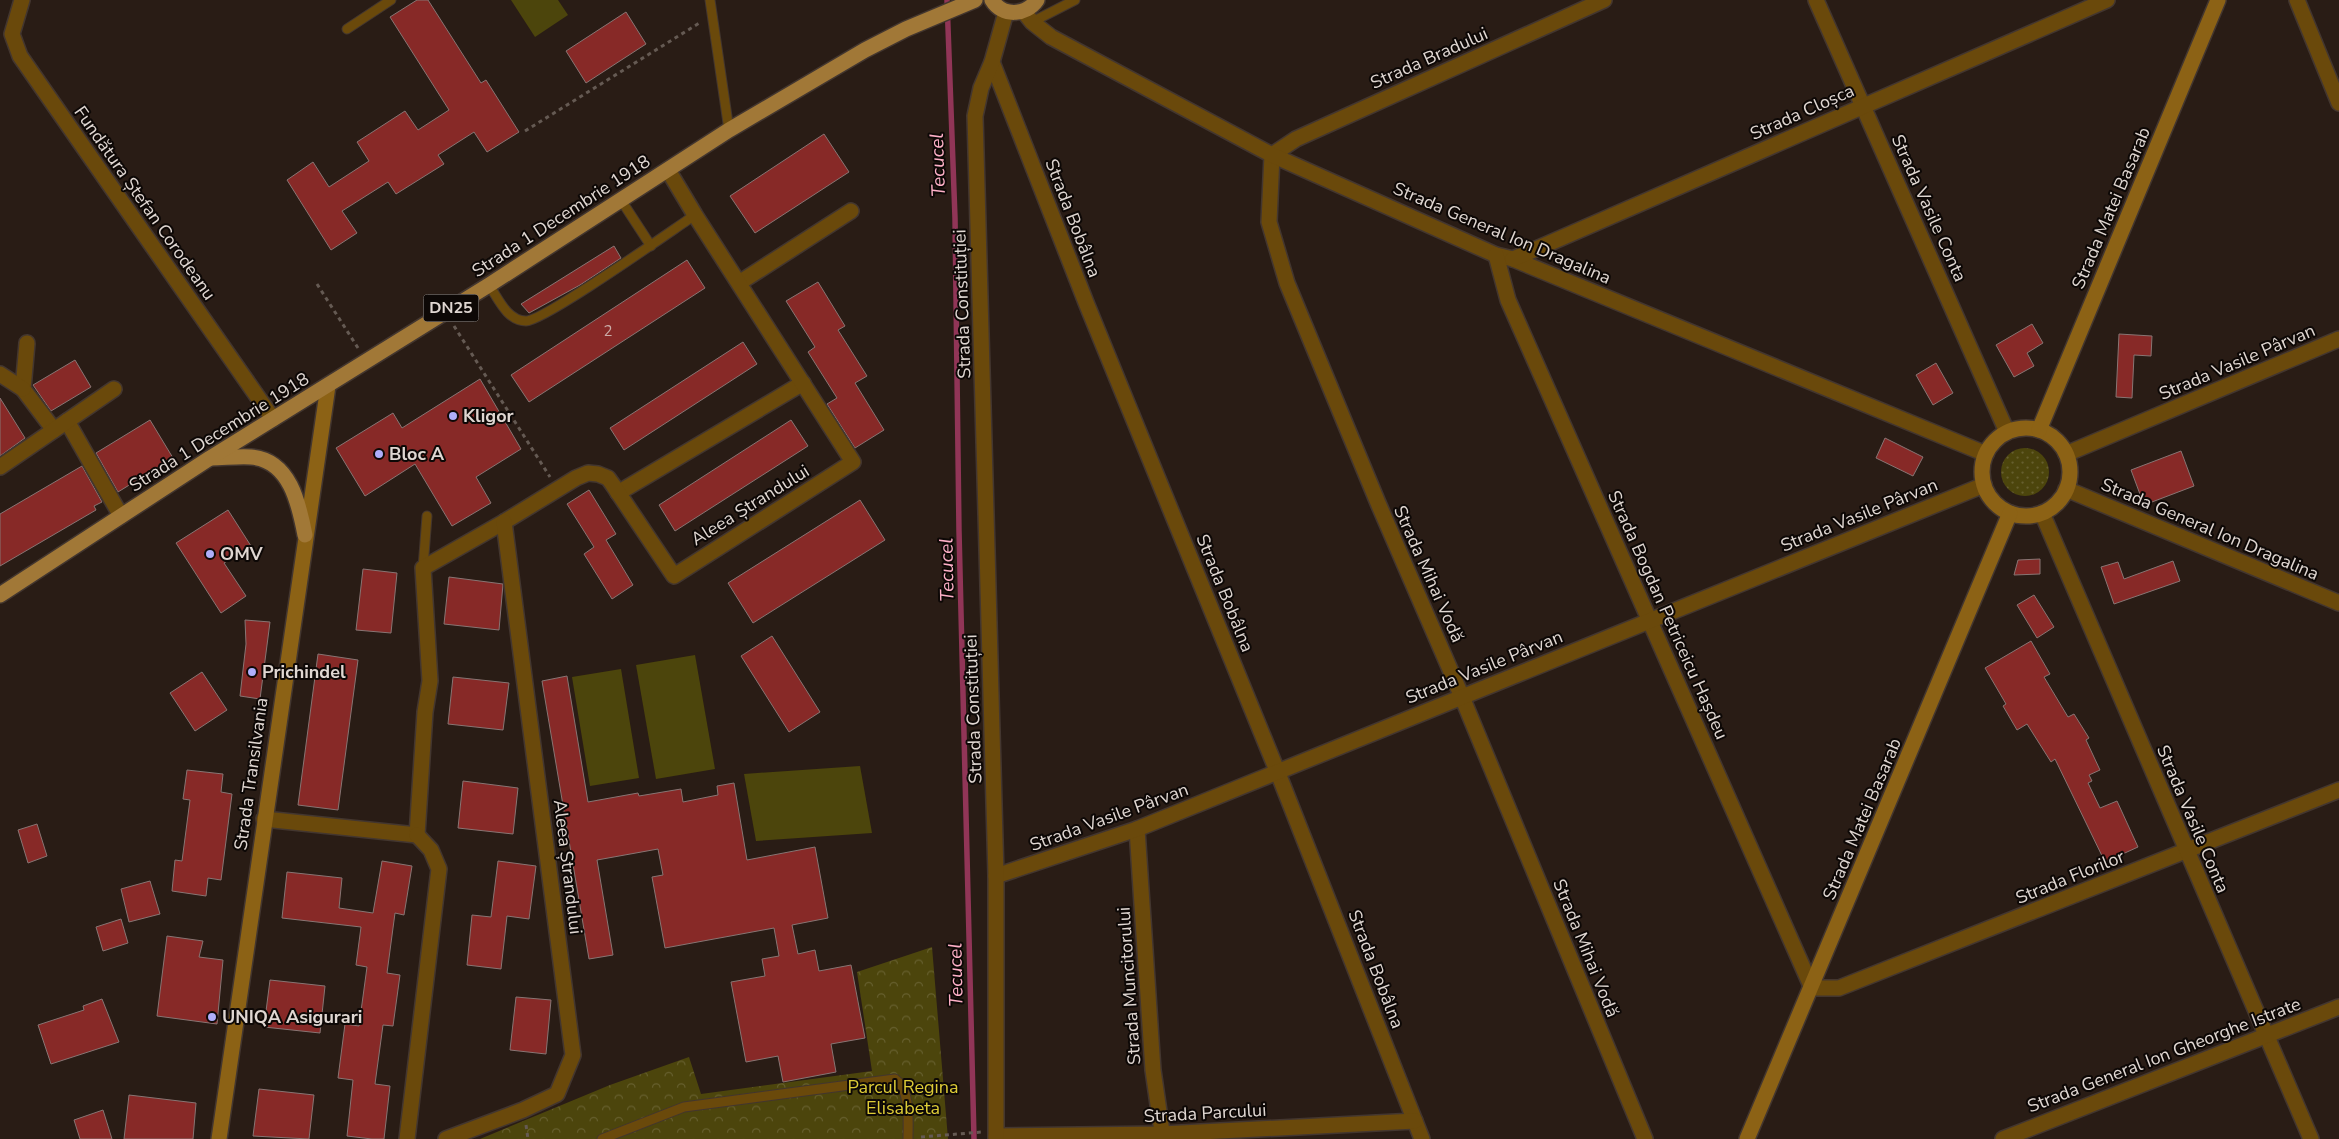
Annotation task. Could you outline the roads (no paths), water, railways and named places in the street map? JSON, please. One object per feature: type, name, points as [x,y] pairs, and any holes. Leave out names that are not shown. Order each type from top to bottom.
[{"type":"main road","points":[[992,0],[995,5],[1006,12],[1028,17],[1037,0]]},
{"type":"main road","name":"Strada 1 Decembrie 1918","points":[[0,595],[210,458],[489,285],[729,130],[820,75],[906,28],[970,2]]},
{"type":"main road","points":[[210,458],[253,457],[273,466],[289,481],[299,504],[305,535]]},
{"type":"street","name":"Fundătura Ștefan Corodeanu","points":[[22,0],[12,34],[20,56],[273,419]]},
{"type":"street","name":"Strada Bradului","points":[[1272,155],[1296,138],[1604,0]]},
{"type":"street","name":"Strada Vasile Conta","points":[[1816,0],[2007,432]]},
{"type":"street","name":"Strada Cloșca","points":[[1513,258],[2107,0]]},
{"type":"street","name":"Strada Matei Basarab","points":[[2039,430],[2218,0]]},
{"type":"street","points":[[2297,0],[2339,102]]},
{"type":"street","name":"Strada Constituției","points":[[996,1135],[996,876],[975,116],[981,88],[992,62],[1006,12]]},
{"type":"street","name":"Strada General Ion Dragalina","points":[[1028,17],[1051,37],[1272,155],[1496,255],[1513,258],[1986,454]]},
{"type":"street","name":"Strada Bobâlna","points":[[992,62],[1087,304],[1278,772],[1422,1139]]},
{"type":"street","name":"Strada Mihai Vodă","points":[[1272,155],[1269,222],[1284,275],[1378,503],[1462,696],[1644,1139]]},
{"type":"street","name":"Aleea Ștrandului","points":[[423,568],[504,522],[556,488],[588,473],[608,478],[674,576],[853,462],[668,170]]},
{"type":"street","points":[[739,283],[851,211]]},
{"type":"street","name":"Strada Bogdan Petriceicu Hașdeu","points":[[1496,255],[1508,300],[1812,988]]},
{"type":"street","name":"Strada Vasile Pârvan","points":[[2066,454],[2339,339]]},
{"type":"street","points":[[23,390],[27,343]]},
{"type":"street","points":[[0,374],[23,390],[54,430]]},
{"type":"street","points":[[618,493],[803,383]]},
{"type":"street","name":"Strada Transilvania","points":[[220,1139],[264,819],[328,386]]},
{"type":"street","points":[[0,467],[114,389]]},
{"type":"street","points":[[67,421],[122,516]]},
{"type":"street","points":[[2018,428],[2039,430],[2050,435],[2066,454],[2069,466],[2066,489],[2060,499],[2042,513],[2026,516],[2010,513],[1994,502],[1984,485],[1982,464],[1991,445],[2007,432],[2018,428]]},
{"type":"street","name":"Strada Vasile Pârvan","points":[[996,876],[1137,829],[1649,619],[1984,485]]},
{"type":"street","name":"Strada General Ion Dragalina","points":[[2066,489],[2339,603]]},
{"type":"street","name":"Strada Matei Basarab","points":[[1747,1139],[2010,513]]},
{"type":"street","name":"Strada Vasile Conta","points":[[2042,513],[2310,1139]]},
{"type":"street","name":"Aleea Ștrandului","points":[[446,1139],[557,1094],[573,1055],[504,522]]},
{"type":"street","points":[[417,835],[425,712],[430,681],[423,568]]},
{"type":"street","name":"Strada Florilor","points":[[1812,988],[1839,988],[2339,790]]},
{"type":"street","points":[[264,819],[417,835],[431,850],[439,869],[407,1139]]},
{"type":"street","name":"Strada Muncitorului","points":[[1137,829],[1153,1070],[1163,1137]]},
{"type":"street","name":"Strada General Ion Gheorghe Istrate","points":[[2003,1139],[2339,1007]]},
{"type":"street","name":"Strada Parcului","points":[[996,1135],[1163,1137],[1415,1121]]},
{"type":"lane","points":[[347,29],[391,0]]},
{"type":"lane","points":[[710,0],[729,130]]},
{"type":"lane","points":[[1028,17],[1075,0]]},
{"type":"lane","points":[[621,200],[651,246]]},
{"type":"lane","points":[[489,285],[506,312],[516,319],[527,321],[552,308],[651,246],[695,215]]},
{"type":"lane","points":[[423,568],[427,516]]},
{"type":"lane","points":[[602,1139],[684,1108],[895,1079],[902,1084],[905,1092],[908,1138]]},
{"type":"waterway","name":"Tecucel","points":[[947,0],[955,218],[959,531],[974,1139]]},
{"type":"place","name":"Kligor","points":[[453,416]]},
{"type":"place","name":"Bloc A","points":[[379,454]]},
{"type":"place","name":"OMV","points":[[210,554]]},
{"type":"place","name":"Prichindel","points":[[252,672]]},
{"type":"place","name":"UNIQA Asigurari","points":[[212,1017]]},
{"type":"park label","name":"Parcul Regina Elisabeta","points":[[903,1097]]}]
